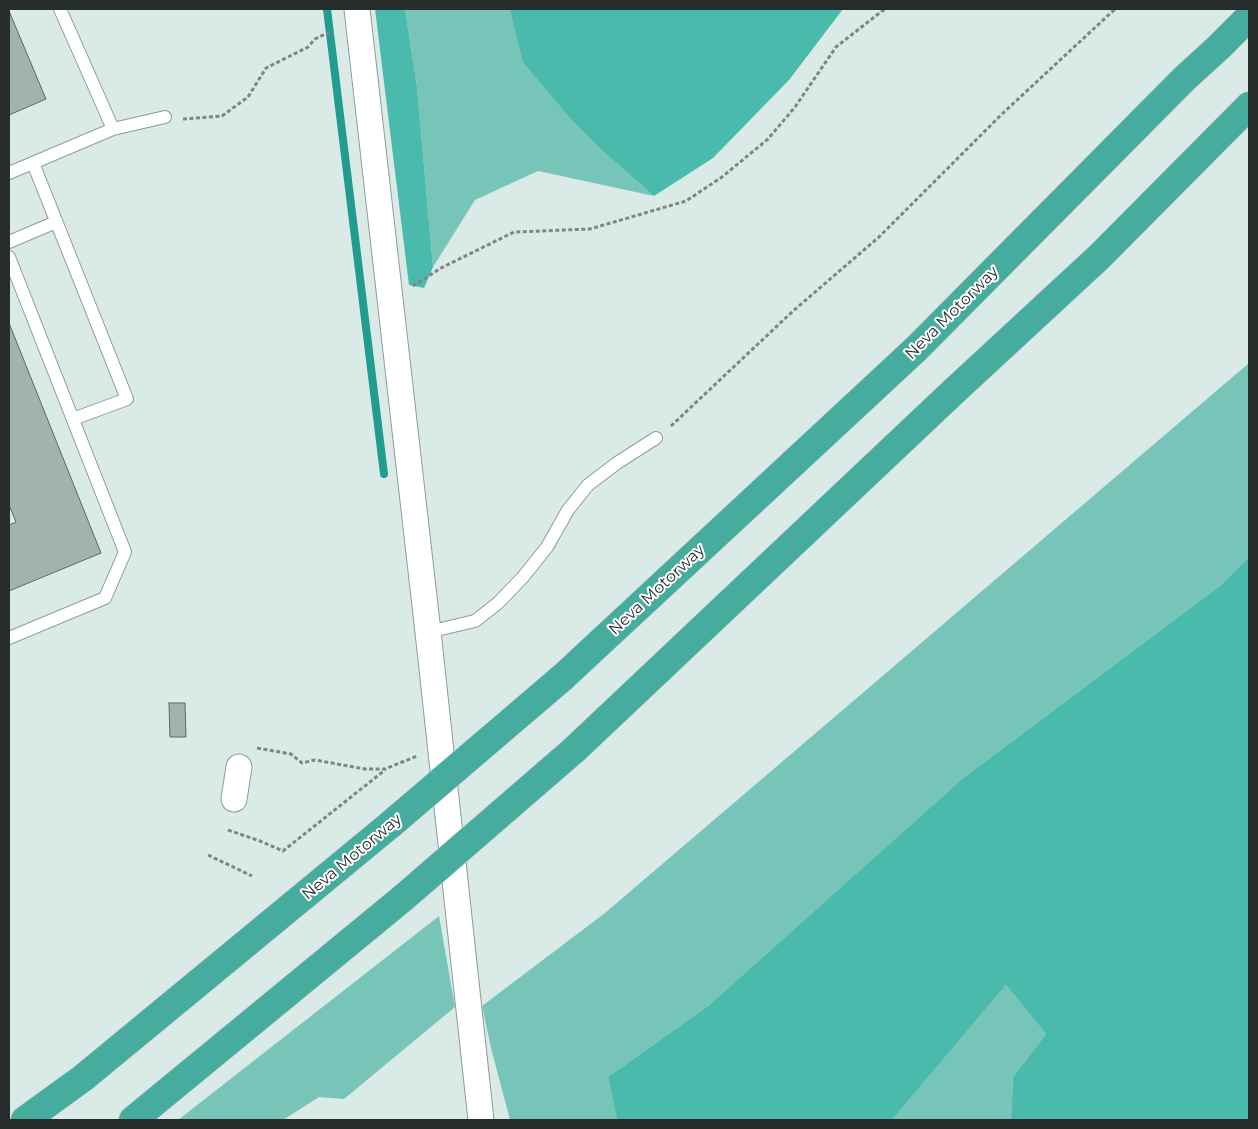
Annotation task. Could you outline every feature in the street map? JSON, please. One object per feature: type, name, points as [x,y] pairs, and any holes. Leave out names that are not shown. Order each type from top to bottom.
[{"type":"highway","name":"Neva Motorway","points":[[25,1120],[83,1078],[391,824],[563,678],[916,349],[1249,16]]},
{"type":"highway","points":[[134,1120],[403,898],[574,750],[938,406],[1099,257],[1249,106]]},
{"type":"street","points":[[359,20],[481,1120]]},
{"type":"street","points":[[234,800],[245,757]]},
{"type":"lane","points":[[60,9],[113,129]]},
{"type":"lane","points":[[9,174],[113,129],[165,117]]},
{"type":"lane","points":[[33,163],[127,399],[73,419]]},
{"type":"lane","points":[[9,242],[56,222]]},
{"type":"lane","points":[[9,257],[125,552],[106,598],[9,638]]},
{"type":"lane","points":[[428,632],[474,621],[498,602],[523,577],[547,547],[568,510],[588,485],[617,462],[656,438]]},
{"type":"path","points":[[391,301],[441,268],[514,232],[590,230],[686,201],[722,177],[768,139],[795,107],[836,47],[887,9]]},
{"type":"path","points":[[656,438],[680,419],[793,311],[879,237],[1002,114],[1114,9]]},
{"type":"path","points":[[165,117],[186,119],[222,116],[248,97],[266,68],[308,47],[315,39],[359,20]]},
{"type":"path","points":[[228,830],[283,851],[385,770],[441,746]]},
{"type":"path","points":[[245,757],[291,754],[302,763],[315,760],[366,769],[385,770]]},
{"type":"path","points":[[208,855],[252,876]]},
{"type":"green space","points":[[375,9],[405,9],[417,87],[433,267],[424,288],[409,285]]},
{"type":"green space","points":[[405,9],[510,9],[607,155],[654,196],[538,171],[475,200],[433,267],[417,87]]},
{"type":"green space","points":[[510,9],[843,9],[789,80],[713,158],[654,196],[607,155],[572,120],[523,62]]},
{"type":"green space","points":[[1249,363],[1249,557],[1221,585],[962,779],[708,1006],[608,1077],[617,1120],[510,1120],[482,1006],[605,913]]},
{"type":"green space","points":[[1249,557],[1249,1120],[1011,1120],[1013,1077],[1046,1034],[1006,985],[892,1120],[617,1120],[608,1077],[708,1006],[962,779],[1221,585]]},
{"type":"green space","points":[[439,916],[455,1007],[344,1099],[319,1097],[283,1120],[178,1120]]},
{"type":"green space","points":[[1006,985],[1046,1034],[1013,1077],[1011,1120],[892,1120]]},
{"type":"building","points":[[9,11],[46,99],[9,115]]},
{"type":"building","points":[[9,323],[101,553],[9,591],[9,525],[16,522],[9,505]]},
{"type":"building","points":[[169,703],[185,703],[186,737],[170,737]]},
{"type":"waterway","points":[[327,9],[384,474]]}]
